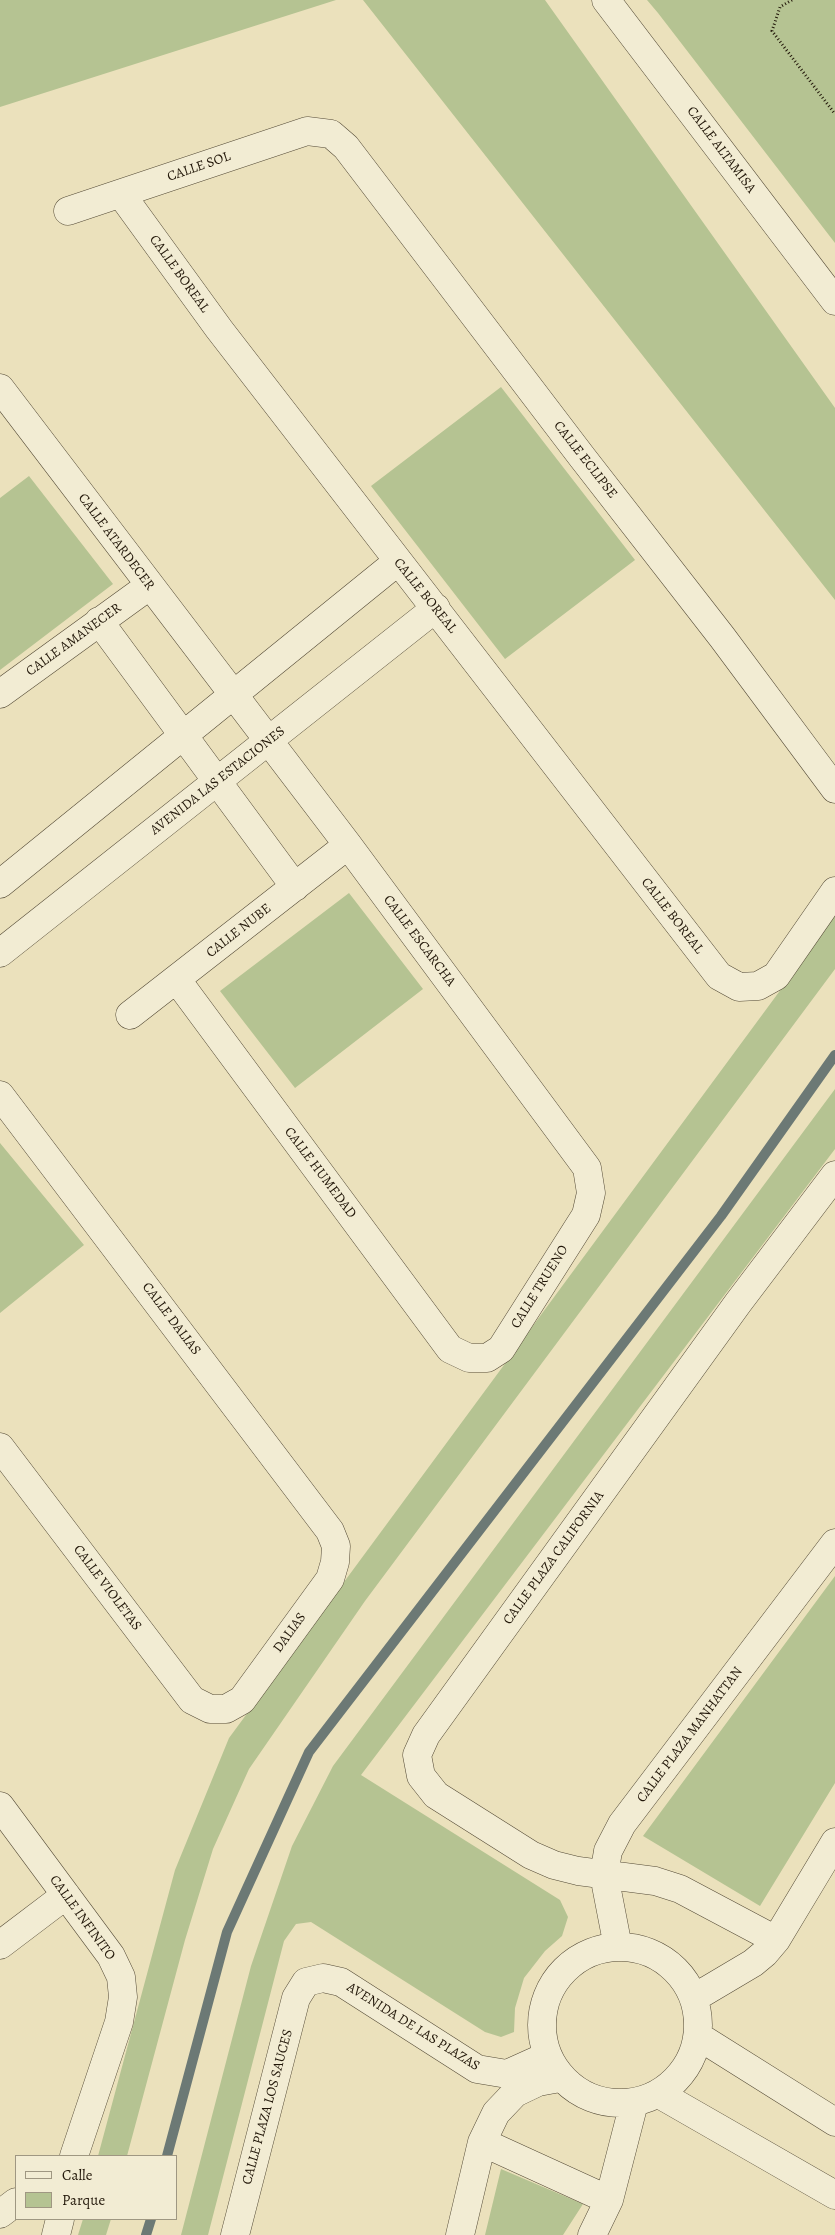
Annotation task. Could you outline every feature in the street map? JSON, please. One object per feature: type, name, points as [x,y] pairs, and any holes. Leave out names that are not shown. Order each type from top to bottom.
[{"type":"street","name":"CALLE ALTAMISA","points":[[606,0],[835,301]]},
{"type":"street","name":"CALLE SOL","points":[[68,211],[307,131],[331,134]]},
{"type":"street","name":"CALLE ECLIPSE","points":[[331,134],[346,147],[722,637],[835,789]]},
{"type":"street","name":"CALLE BOREAL","points":[[121,194],[219,329],[397,562],[436,608],[719,976],[739,987],[758,986],[776,976],[835,891]]},
{"type":"street","name":"CALLE ATARDECER","points":[[0,388],[233,695]]},
{"type":"street","points":[[0,884],[397,562]]},
{"type":"street","name":"CALLE AMANECER","points":[[0,694],[149,586]]},
{"type":"street","name":"AVENIDA LAS ESTACIONES","points":[[0,953],[436,608]]},
{"type":"street","points":[[99,621],[295,887]]},
{"type":"street","name":"CALLE ESCARCHA","points":[[233,695],[348,845],[587,1168],[592,1193]]},
{"type":"street","name":"CALLE NUBE","points":[[130,1016],[348,845]]},
{"type":"street","name":"CALLE HUMEDAD","points":[[177,980],[450,1349],[468,1358]]},
{"type":"street","name":"CALLE DALIAS","points":[[5,1112],[330,1531],[336,1546]]},
{"type":"street","name":"CALLE PLAZA CALIFORNIA","points":[[776,1940],[680,1889],[656,1881],[604,1875],[554,1865],[531,1855],[436,1794],[421,1776],[418,1755],[426,1735],[732,1311],[835,1175]]},
{"type":"street","name":"CALLE TRUENO","points":[[468,1358],[487,1358],[501,1349],[586,1215],[592,1193]]},
{"type":"street","name":"CALLE VIOLETAS","points":[[0,1447],[192,1700],[210,1709],[226,1709]]},
{"type":"street","name":"CALLE PLAZA MANHATTAN","points":[[618,1946],[604,1875],[608,1851],[622,1824],[835,1543]]},
{"type":"street","name":"DALIAS","points":[[226,1709],[242,1700],[330,1579],[335,1562],[336,1546]]},
{"type":"street","name":"CALLE INFINITO","points":[[0,1806],[111,1956],[121,1977],[123,1998],[120,2022],[74,2155]]},
{"type":"street","points":[[694,1998],[753,1963],[776,1940],[835,1842]]},
{"type":"street","points":[[0,1945],[66,1895]]},
{"type":"street","points":[[618,1946],[640,1950],[661,1958],[675,1969],[694,1998],[698,2014],[698,2036],[692,2057],[680,2076],[659,2094],[634,2103],[607,2103],[581,2094],[553,2067],[540,2031],[543,2005],[553,1982],[571,1964],[593,1951],[618,1946]]},
{"type":"street","name":"AVENIDA DE LAS PLAZAS","points":[[306,1982],[323,1978],[342,1982],[477,2069],[507,2074],[553,2067]]},
{"type":"street","name":"CALLE PLAZA LOS SAUCES","points":[[235,2235],[296,1998],[306,1982]]},
{"type":"street","points":[[698,2036],[835,2122]]},
{"type":"street","points":[[460,2235],[482,2142],[496,2113],[515,2093],[538,2082],[553,2067]]},
{"type":"street","points":[[659,2094],[835,2195]]},
{"type":"street","points":[[592,2235],[609,2200],[634,2103]]},
{"type":"street","points":[[482,2142],[609,2200]]},
{"type":"street","points":[[0,2214],[15,2203]]},
{"type":"street","points":[[56,2235],[60,2220]]},
{"type":"path","points":[[792,0],[780,7],[772,31],[835,114]]},
{"type":"green space","points":[[0,0],[336,0],[0,107]]},
{"type":"green space","points":[[363,0],[545,0],[835,408],[835,600]]},
{"type":"green space","points":[[647,0],[835,0],[835,243],[658,13]]},
{"type":"green space","points":[[501,387],[635,560],[505,659],[371,486]]},
{"type":"green space","points":[[29,476],[113,584],[0,670],[0,498]]},
{"type":"green space","points":[[349,893],[423,989],[295,1088],[220,991]]},
{"type":"green space","points":[[835,916],[835,969],[365,1601],[249,1769],[213,1849],[185,1940],[127,2155],[98,2155],[175,1870],[229,1738]]},
{"type":"green space","points":[[835,1089],[835,1149],[361,1775],[560,1900],[568,1917],[562,1936],[545,1951],[524,1978],[515,2008],[514,2032],[501,2037],[485,2032],[311,1922],[296,1924],[284,1941],[208,2235],[181,2235],[251,1966],[292,1846],[333,1766]]},
{"type":"green space","points":[[0,1143],[84,1245],[0,1313]]},
{"type":"green space","points":[[835,1576],[835,1783],[760,1906],[643,1836]]},
{"type":"green space","points":[[501,2169],[583,2204],[563,2235],[485,2235]]},
{"type":"green space","points":[[83,2220],[111,2220],[106,2235],[78,2235]]},
{"type":"waterway","points":[[167,2155],[227,1932],[309,1752],[721,1216],[835,1055]]},
{"type":"waterway","points":[[146,2235],[151,2220]]}]
